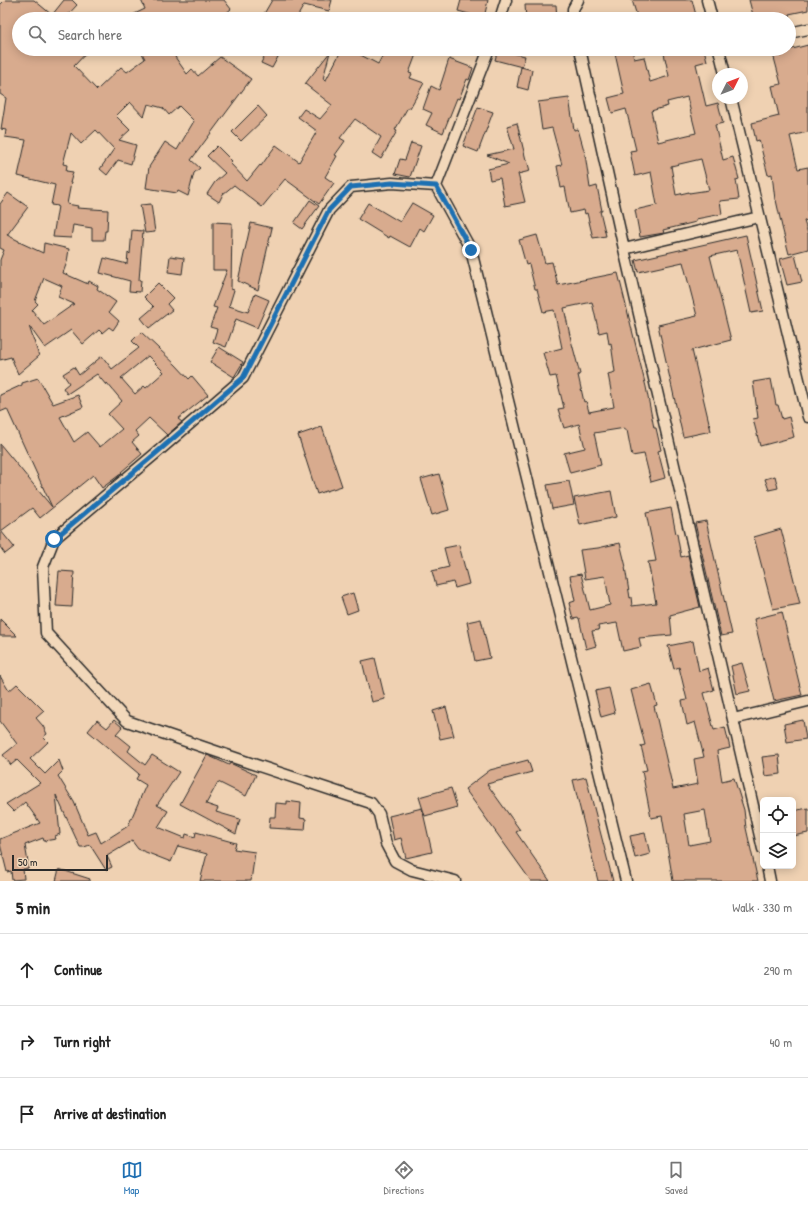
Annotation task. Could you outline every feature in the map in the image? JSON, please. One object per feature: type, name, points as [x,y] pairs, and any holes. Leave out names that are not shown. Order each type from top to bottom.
[{"type":"street","points":[[502,12],[506,0]]},
{"type":"street","points":[[707,0],[710,12]]},
{"type":"street","points":[[796,32],[808,29]]},
{"type":"street","points":[[486,56],[436,186],[471,250],[626,881]]},
{"type":"street","points":[[582,56],[624,249],[760,836]]},
{"type":"street","points":[[721,56],[724,68]]},
{"type":"street","points":[[731,104],[808,417]]},
{"type":"street","points":[[436,186],[392,183],[351,187],[329,210],[243,378],[54,539],[43,567],[46,633],[127,720],[371,803],[379,814],[386,844],[395,861],[412,870],[455,881]]},
{"type":"street","points":[[624,249],[759,217]]},
{"type":"street","points":[[733,719],[808,701]]},
{"type":"street","points":[[768,869],[770,881]]},
{"type":"building","points":[[5,0],[34,0],[48,12],[12,12],[12,56],[83,56],[74,66],[97,90],[121,67],[127,72],[145,59],[144,56],[176,56],[175,57],[187,74],[192,69],[198,76],[220,57],[251,79],[191,160],[200,168],[194,173],[188,196],[178,191],[177,193],[146,188],[149,167],[165,142],[177,150],[194,121],[179,106],[169,115],[163,108],[148,104],[144,117],[130,102],[116,116],[130,130],[119,140],[136,145],[131,164],[118,160],[107,175],[100,169],[114,149],[96,130],[81,144],[71,133],[63,164],[67,165],[66,171],[73,172],[67,204],[78,206],[77,208],[108,210],[107,231],[105,231],[104,240],[92,240],[92,228],[73,225],[71,238],[53,237],[58,206],[51,205],[55,185],[18,176],[26,140],[5,137],[6,130],[1,129],[6,98],[0,94],[0,5]]},
{"type":"building","points":[[64,0],[72,0],[77,5],[70,12],[54,12]]},
{"type":"building","points":[[141,0],[224,0],[231,9],[227,12],[139,12],[145,9]]},
{"type":"building","points":[[272,0],[332,0],[329,11],[304,5],[300,12],[265,12]]},
{"type":"building","points":[[461,0],[488,0],[485,12],[458,11]]},
{"type":"building","points":[[632,0],[692,0],[695,12],[636,12]]},
{"type":"building","points":[[749,0],[808,0],[808,10],[796,13],[752,12]]},
{"type":"building","points":[[525,5],[556,5],[556,12],[526,12]]},
{"type":"building","points":[[808,45],[808,132],[790,136],[798,169],[808,167],[808,220],[804,221],[808,234],[808,249],[789,254],[775,200],[772,174],[768,175],[759,140],[756,141],[752,123],[779,116],[772,86],[781,84],[774,56],[796,56],[796,48]]},
{"type":"building","points":[[264,56],[278,56],[272,68],[261,63]]},
{"type":"building","points":[[327,56],[329,56],[323,79],[326,80],[338,56],[363,56],[378,64],[382,56],[415,56],[409,73],[412,74],[410,78],[424,83],[410,108],[408,107],[395,130],[397,131],[381,159],[372,153],[381,137],[355,119],[340,138],[345,141],[335,155],[337,156],[325,177],[334,183],[319,204],[285,179],[262,207],[234,185],[223,194],[219,202],[207,194],[215,182],[225,173],[207,156],[217,146],[232,161],[230,163],[247,181],[260,165],[261,166],[276,145],[299,162],[317,131],[298,117],[304,109],[320,119],[332,105],[305,84]]},
{"type":"building","points":[[496,56],[525,56],[522,67],[495,60]]},
{"type":"building","points":[[616,56],[633,56],[634,59],[644,57],[650,82],[669,76],[665,56],[706,56],[707,61],[696,64],[706,106],[718,104],[723,123],[715,125],[723,160],[733,157],[739,179],[736,180],[739,199],[720,201],[722,214],[696,219],[696,222],[663,230],[664,233],[640,237],[635,210],[657,205],[651,172],[635,176],[630,151],[636,150],[626,109],[612,113],[608,98],[624,94]],"holes":[[[687,97],[696,133],[658,142],[651,111],[668,106],[667,102]],[[701,159],[709,190],[676,195],[671,166]]]},
{"type":"building","points":[[449,59],[473,68],[469,80],[467,79],[459,99],[457,98],[443,133],[426,125],[432,113],[423,109],[431,86],[439,90]]},
{"type":"building","points":[[521,67],[532,70],[528,90],[517,87]]},
{"type":"building","points":[[569,98],[574,130],[578,129],[585,154],[590,188],[597,186],[602,211],[600,211],[606,236],[593,238],[587,213],[585,214],[584,210],[570,213],[565,187],[561,188],[557,166],[562,165],[552,128],[542,130],[538,102]]},
{"type":"building","points":[[258,106],[267,116],[241,141],[232,132]]},
{"type":"building","points":[[478,107],[493,112],[478,152],[463,146]]},
{"type":"building","points":[[517,123],[530,171],[518,174],[525,202],[505,206],[500,178],[490,180],[488,169],[509,164],[487,155],[514,149],[507,126]]},
{"type":"building","points":[[411,143],[421,146],[410,177],[395,174],[400,159],[405,160]]},
{"type":"building","points":[[8,193],[28,207],[7,235],[43,253],[44,243],[69,249],[67,262],[63,273],[88,284],[89,281],[98,286],[97,289],[116,302],[109,312],[119,321],[113,330],[109,327],[102,333],[99,330],[83,344],[71,330],[45,348],[29,326],[39,356],[18,374],[11,357],[0,360],[0,260],[4,250],[0,248],[0,204]],"holes":[[[44,278],[62,286],[58,297],[74,304],[44,325],[32,310],[38,304],[35,301]]]},
{"type":"building","points":[[310,200],[319,206],[302,229],[294,223]]},
{"type":"building","points":[[368,203],[400,222],[412,203],[433,215],[424,231],[420,228],[410,247],[390,236],[389,238],[358,219]]},
{"type":"building","points":[[151,204],[155,232],[145,233],[140,205]]},
{"type":"building","points":[[213,222],[232,223],[231,289],[234,290],[229,306],[248,312],[255,294],[269,300],[257,328],[236,319],[226,347],[213,342],[217,329],[210,327],[217,308],[213,307],[227,270],[213,270]]},
{"type":"building","points":[[251,223],[272,228],[258,290],[238,281]]},
{"type":"building","points":[[132,230],[143,231],[139,280],[141,280],[140,292],[129,291],[130,281],[100,273],[104,258],[127,264],[128,252],[130,254]]},
{"type":"building","points":[[537,235],[545,263],[552,262],[558,285],[618,273],[646,387],[654,428],[656,428],[661,450],[658,451],[665,478],[651,482],[644,454],[632,456],[627,430],[625,430],[625,428],[594,433],[601,465],[570,473],[564,453],[585,448],[579,424],[564,428],[558,409],[564,408],[556,376],[550,377],[543,353],[562,348],[554,310],[543,312],[537,289],[535,289],[529,264],[526,265],[519,240]],"holes":[[[592,302],[599,333],[607,331],[609,344],[611,343],[615,372],[608,374],[614,407],[589,412],[586,401],[584,402],[578,375],[580,374],[564,308]]]},
{"type":"building","points":[[746,235],[763,311],[751,313],[737,250],[710,256],[731,340],[692,350],[711,431],[683,437],[658,325],[697,316],[683,262],[638,272],[635,260]]},
{"type":"building","points":[[795,255],[802,282],[787,285],[780,259]]},
{"type":"building","points":[[170,256],[184,258],[182,274],[168,272]]},
{"type":"building","points":[[158,283],[173,298],[167,304],[172,310],[149,328],[141,318],[154,307],[144,297]]},
{"type":"building","points":[[141,332],[189,379],[192,376],[208,395],[178,419],[182,422],[167,435],[149,418],[135,431],[139,436],[132,442],[142,454],[121,472],[122,473],[102,488],[93,475],[40,518],[32,508],[1,531],[14,547],[5,554],[0,547],[0,444],[52,507],[7,409],[0,412],[0,395],[22,385],[22,383],[38,378],[53,404],[78,395],[83,407],[60,417],[74,442],[87,432],[100,447],[122,429],[108,414],[122,401],[107,383],[106,385],[97,374],[67,394],[63,388],[69,383],[63,374],[74,367],[79,375],[102,356],[112,369],[139,348],[132,341]],"holes":[[[148,356],[164,372],[146,388],[144,386],[135,394],[121,378]]]},
{"type":"building","points":[[219,347],[243,362],[234,377],[210,362]]},
{"type":"building","points":[[771,379],[776,405],[778,405],[782,419],[789,417],[794,437],[760,446],[753,419],[758,418],[753,382]]},
{"type":"building","points":[[322,427],[342,486],[317,494],[298,435]]},
{"type":"building","points":[[439,474],[449,510],[432,515],[421,479]]},
{"type":"building","points":[[775,476],[778,488],[769,490],[765,479]]},
{"type":"building","points":[[569,481],[574,505],[552,509],[547,485]]},
{"type":"building","points":[[611,491],[616,517],[580,525],[574,498]]},
{"type":"building","points":[[671,508],[681,557],[688,555],[700,607],[670,615],[672,635],[639,638],[641,647],[623,651],[617,623],[598,626],[599,630],[592,631],[596,646],[586,649],[579,618],[573,619],[569,603],[575,601],[570,576],[581,574],[590,610],[610,605],[605,576],[585,579],[580,550],[620,543],[626,567],[632,606],[656,603],[648,562],[656,561],[646,513]]},
{"type":"building","points":[[706,521],[732,634],[721,636],[695,523]]},
{"type":"building","points":[[781,529],[800,604],[773,609],[754,537]]},
{"type":"building","points":[[459,545],[469,584],[455,588],[453,582],[436,586],[432,571],[449,567],[444,548]]},
{"type":"building","points":[[59,571],[74,572],[72,607],[56,606]]},
{"type":"building","points":[[353,593],[358,610],[347,614],[341,597]]},
{"type":"building","points":[[782,612],[802,695],[774,701],[754,619]]},
{"type":"building","points":[[0,619],[17,636],[0,636]]},
{"type":"building","points":[[481,619],[490,658],[475,661],[467,622]]},
{"type":"building","points":[[693,641],[699,671],[708,668],[714,690],[704,693],[714,730],[725,727],[730,748],[717,751],[722,781],[734,778],[744,810],[746,828],[758,881],[673,881],[662,816],[651,818],[642,771],[647,770],[641,746],[645,745],[631,690],[651,684],[657,705],[654,706],[673,789],[698,784],[694,759],[704,757],[695,722],[687,725],[682,701],[687,700],[679,667],[674,669],[668,646]],"holes":[[[705,810],[710,841],[689,845],[684,814]]]},
{"type":"building","points":[[375,658],[385,699],[372,702],[362,661]]},
{"type":"building","points":[[742,663],[750,691],[737,694],[731,666]]},
{"type":"building","points":[[0,676],[9,691],[17,684],[44,711],[36,718],[43,726],[47,734],[43,737],[48,742],[30,759],[45,774],[59,760],[63,771],[58,776],[74,802],[88,835],[96,832],[101,843],[128,826],[146,785],[136,779],[139,774],[88,731],[97,720],[107,728],[114,720],[122,727],[116,734],[131,746],[128,751],[145,765],[152,755],[179,772],[157,805],[168,811],[158,827],[185,838],[186,834],[195,837],[196,832],[236,843],[234,849],[255,852],[251,881],[200,881],[207,854],[178,846],[171,862],[138,849],[132,841],[107,856],[112,867],[106,870],[90,845],[80,847],[56,795],[60,834],[55,836],[56,839],[44,841],[43,838],[25,845],[29,868],[23,869],[24,879],[12,880],[11,871],[7,872],[0,839],[40,823],[25,802],[14,812],[6,804],[40,783],[17,760],[11,765],[3,755],[17,744],[0,721]]},
{"type":"building","points":[[609,688],[615,713],[601,717],[595,691]]},
{"type":"building","points":[[446,707],[454,736],[440,739],[433,711]]},
{"type":"building","points":[[803,720],[806,739],[787,742],[784,724]]},
{"type":"building","points":[[207,755],[229,765],[230,763],[256,775],[246,796],[218,782],[206,804],[218,808],[216,812],[240,819],[236,834],[180,804]]},
{"type":"building","points":[[779,755],[781,774],[765,776],[762,757]]},
{"type":"building","points":[[528,760],[532,772],[487,784],[520,830],[516,832],[550,881],[531,881],[465,789],[490,770]]},
{"type":"building","points":[[586,777],[613,881],[598,881],[573,780]]},
{"type":"building","points":[[451,788],[457,807],[425,816],[419,797]]},
{"type":"building","points":[[287,801],[301,803],[300,818],[306,819],[305,830],[269,828],[270,817],[275,817],[276,803],[287,804]]},
{"type":"building","points":[[422,808],[432,852],[406,858],[401,838],[394,840],[389,816]]},
{"type":"building","points":[[808,808],[808,833],[796,835],[796,810]]},
{"type":"building","points":[[645,833],[650,854],[635,858],[630,836]]},
{"type":"building","points":[[59,869],[90,879],[89,881],[56,881]]},
{"type":"route","points":[[54,539],[243,378],[329,210],[351,187],[392,183],[436,186],[471,250]]}]
